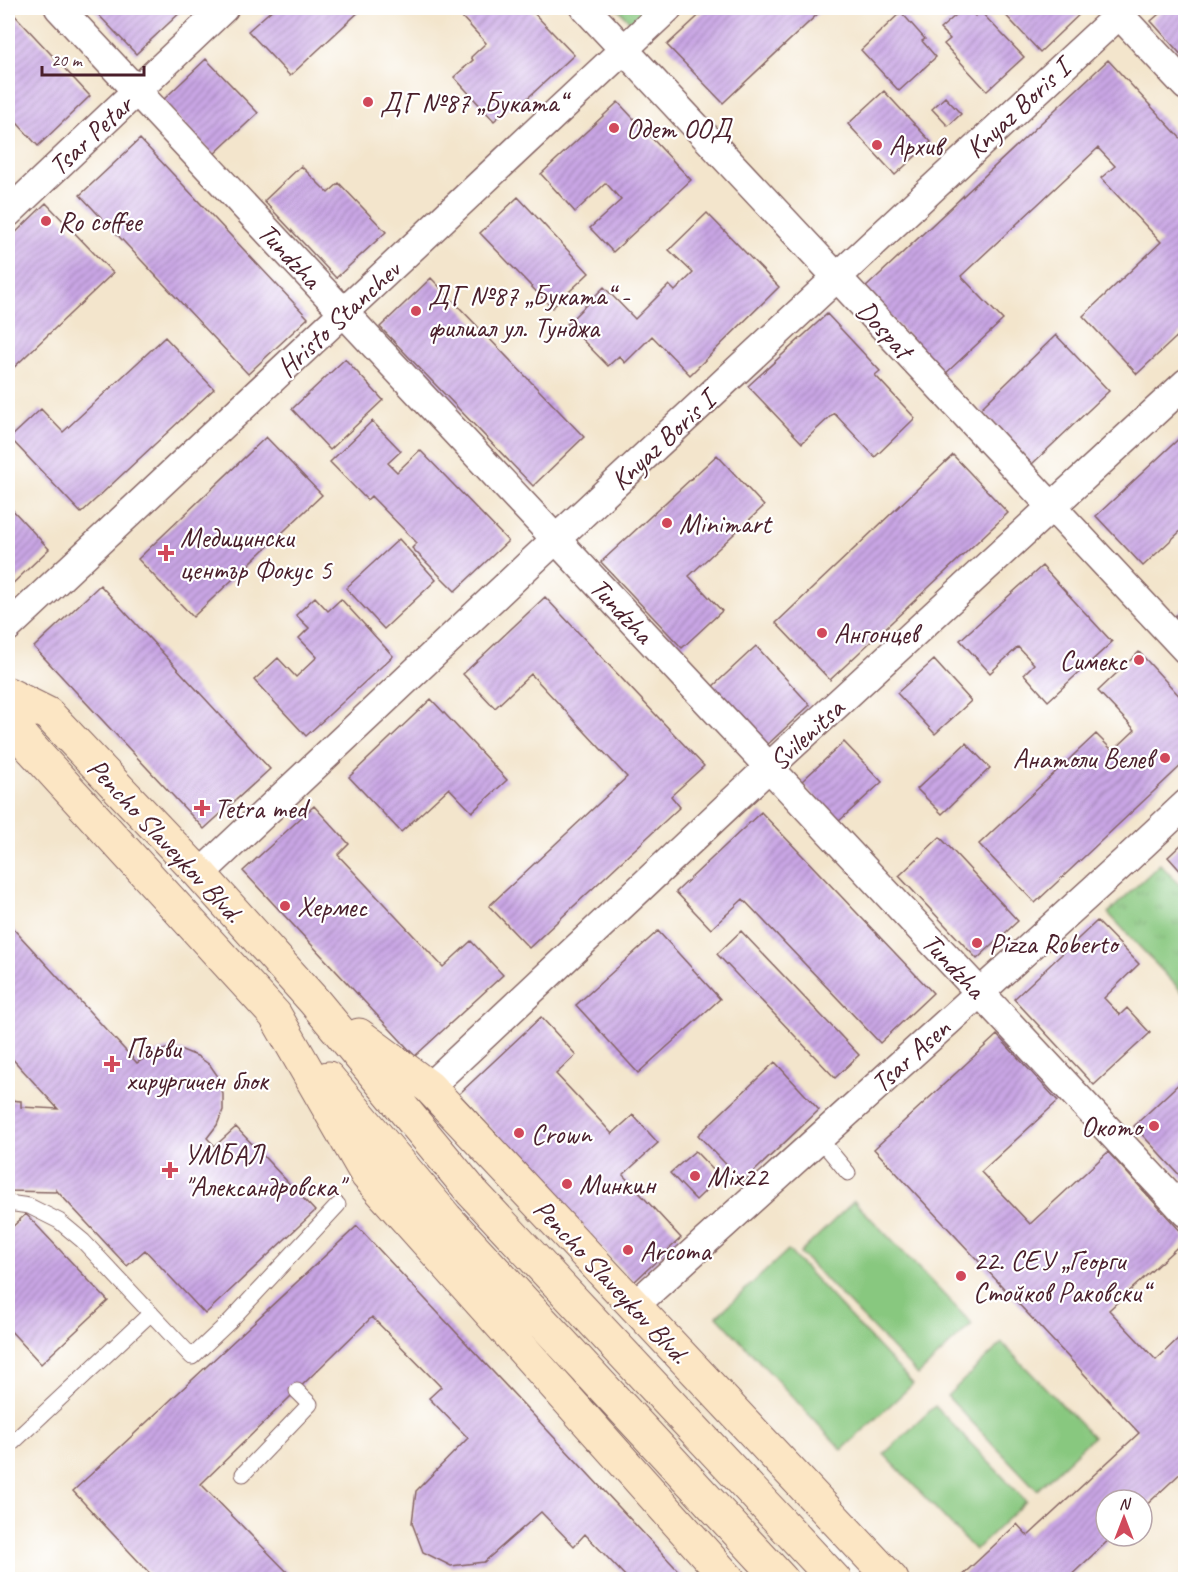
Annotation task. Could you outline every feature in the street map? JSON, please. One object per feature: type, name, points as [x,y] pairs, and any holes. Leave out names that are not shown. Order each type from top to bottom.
[{"type":"main road","name":"Pencho Slaveykov Blvd.","points":[[8,694],[48,714],[200,874],[315,1001],[472,1192],[835,1580]]},
{"type":"main road","name":"Pencho Slaveykov Blvd.","points":[[8,694],[22,738],[275,1015],[446,1218],[782,1580]]},
{"type":"main road","name":"Pencho Slaveykov Blvd.","points":[[315,1001],[429,1088],[892,1580]]},
{"type":"main road","name":"Pencho Slaveykov Blvd.","points":[[275,1015],[367,1175],[729,1580]]},
{"type":"street","name":"Tundzha","points":[[59,8],[1185,1213]]},
{"type":"street","name":"Tsar Petar","points":[[8,213],[224,8]]},
{"type":"street","name":"Dospat","points":[[585,8],[1185,650]]},
{"type":"street","name":"Hristo Stanchev","points":[[8,627],[668,8]]},
{"type":"street","points":[[1119,10],[1185,86]]},
{"type":"street","name":"Knyaz Boris I","points":[[200,874],[1119,10]]},
{"type":"street","name":"Svilenitsa","points":[[429,1088],[770,767],[1185,383]]},
{"type":"street","name":"Tsar Asen","points":[[635,1305],[1185,804]]},
{"type":"lane","points":[[819,1138],[848,1173]]},
{"type":"lane","points":[[8,1203],[29,1206],[59,1221],[83,1241],[192,1357],[230,1322],[338,1205]]},
{"type":"lane","points":[[8,1447],[151,1313]]},
{"type":"lane","points":[[230,1322],[242,1334]]},
{"type":"lane","points":[[243,1473],[310,1404],[297,1391]]},
{"type":"green space","points":[[617,8],[650,8],[633,25]]},
{"type":"green space","points":[[1160,864],[1185,891],[1185,995],[1108,913]]},
{"type":"green space","points":[[854,1201],[972,1324],[918,1375],[800,1253]]},
{"type":"green space","points":[[788,1250],[913,1384],[842,1450],[717,1316]]},
{"type":"green space","points":[[1002,1343],[1093,1437],[1037,1490],[947,1396]]},
{"type":"green space","points":[[935,1406],[1026,1501],[975,1550],[884,1454]]},
{"type":"building","points":[[8,8],[90,96],[38,146],[8,113]]},
{"type":"building","points":[[92,8],[185,8],[136,54]]},
{"type":"building","points":[[274,8],[363,8],[290,76],[248,31]]},
{"type":"building","points":[[470,8],[529,8],[574,55],[518,107],[514,103],[494,121],[454,77],[473,60],[471,57],[486,43],[461,16]]},
{"type":"building","points":[[707,8],[824,8],[723,103],[667,45]]},
{"type":"building","points":[[964,8],[975,16],[980,11],[1024,57],[987,91],[944,44],[950,39],[940,29]]},
{"type":"building","points":[[999,8],[1084,8],[1085,9],[1040,52]]},
{"type":"building","points":[[1166,8],[1185,8],[1185,59],[1151,21]]},
{"type":"building","points":[[901,12],[925,39],[922,41],[936,57],[899,91],[861,50]]},
{"type":"building","points":[[206,59],[258,113],[213,155],[162,101]]},
{"type":"building","points":[[1108,60],[1185,143],[1185,329],[1137,374],[1083,316],[1161,242],[1101,178],[1115,166],[1098,148],[961,276],[1003,320],[944,375],[864,289]]},
{"type":"building","points":[[884,91],[931,142],[895,175],[848,124]]},
{"type":"building","points":[[945,97],[961,114],[948,126],[932,109]]},
{"type":"building","points":[[618,102],[691,180],[613,252],[590,228],[621,200],[606,183],[575,212],[541,174]]},
{"type":"building","points":[[140,139],[308,318],[248,374],[80,195]]},
{"type":"building","points":[[301,166],[328,193],[339,183],[386,232],[336,278],[264,201]]},
{"type":"building","points":[[518,197],[589,273],[552,308],[480,233]]},
{"type":"building","points":[[46,203],[113,273],[8,373],[8,240]]},
{"type":"building","points":[[707,213],[779,287],[690,375],[652,336],[625,363],[619,356],[608,366],[567,324],[604,287],[635,319],[669,285],[675,291],[693,273],[669,250]]},
{"type":"building","points":[[431,278],[584,437],[533,486],[380,327]]},
{"type":"building","points":[[827,314],[880,371],[875,375],[915,418],[875,457],[834,413],[802,443],[748,386]]},
{"type":"building","points":[[1056,335],[1109,391],[1032,464],[980,409]]},
{"type":"building","points":[[165,337],[214,389],[81,513],[10,438],[41,409],[63,432]]},
{"type":"building","points":[[345,359],[383,400],[330,450],[292,409]]},
{"type":"building","points":[[372,421],[401,451],[388,463],[397,472],[420,450],[508,541],[455,591],[412,548],[417,543],[371,496],[367,500],[330,462]]},
{"type":"building","points":[[1185,433],[1185,527],[1143,566],[1096,516]]},
{"type":"building","points":[[266,437],[322,495],[193,617],[138,559]]},
{"type":"building","points":[[717,455],[764,506],[689,576],[722,611],[682,648],[601,562]]},
{"type":"building","points":[[953,455],[1008,513],[830,680],[776,623]]},
{"type":"building","points":[[8,505],[49,549],[8,588]]},
{"type":"building","points":[[399,539],[436,580],[384,629],[346,588]]},
{"type":"building","points":[[1042,566],[1112,642],[1048,701],[1024,674],[1034,664],[1018,647],[990,673],[960,640]]},
{"type":"building","points":[[100,585],[270,769],[204,829],[34,647]]},
{"type":"building","points":[[315,597],[328,611],[341,599],[393,656],[306,736],[254,680],[278,658],[296,677],[317,657],[299,638],[309,628],[296,615]]},
{"type":"building","points":[[545,597],[704,766],[671,796],[680,807],[529,948],[489,906],[627,777],[531,674],[495,708],[463,674]]},
{"type":"building","points":[[1185,606],[1185,632],[1173,618]]},
{"type":"building","points":[[756,646],[810,705],[765,747],[711,688]]},
{"type":"building","points":[[1139,652],[1185,702],[1185,762],[1035,903],[979,844],[1096,734],[1113,751],[1135,730],[1098,691]]},
{"type":"building","points":[[934,660],[971,701],[935,734],[897,693]]},
{"type":"building","points":[[431,699],[507,780],[472,812],[449,788],[401,832],[349,777]]},
{"type":"building","points":[[844,742],[882,782],[838,822],[801,782]]},
{"type":"building","points":[[966,743],[990,768],[942,814],[917,789]]},
{"type":"building","points":[[314,806],[349,844],[338,855],[443,967],[471,941],[503,975],[415,1056],[243,871]]},
{"type":"building","points":[[761,812],[933,993],[880,1043],[743,899],[711,929],[676,892]]},
{"type":"building","points":[[940,837],[1018,921],[977,959],[899,876]]},
{"type":"building","points":[[1185,841],[1185,876],[1168,857]]},
{"type":"building","points":[[1097,921],[1139,964],[1104,998],[1120,1015],[1127,1008],[1150,1033],[1094,1085],[1014,999]]},
{"type":"building","points":[[8,923],[137,1063],[151,1054],[166,1049],[182,1050],[210,1065],[219,1078],[223,1094],[223,1110],[217,1125],[207,1138],[215,1146],[236,1127],[315,1211],[205,1314],[145,1250],[127,1266],[56,1190],[56,1192],[8,1191],[8,1100],[21,1101],[21,1107],[58,1109],[8,1054]]},
{"type":"building","points":[[658,931],[720,999],[638,1073],[576,1005]]},
{"type":"building","points":[[741,931],[859,1055],[835,1078],[717,954]]},
{"type":"building","points":[[541,1017],[576,1055],[556,1074],[612,1134],[633,1115],[658,1143],[623,1175],[681,1238],[634,1282],[459,1094]]},
{"type":"building","points":[[997,1035],[1058,1101],[981,1172],[1030,1224],[1108,1152],[1185,1236],[1185,1240],[1109,1310],[1156,1360],[1185,1332],[1185,1469],[1154,1498],[1154,1488],[1094,1488],[1094,1548],[1100,1548],[1066,1580],[957,1580],[1017,1524],[1028,1536],[1139,1433],[874,1149]]},
{"type":"building","points":[[775,1062],[819,1110],[743,1182],[698,1135]]},
{"type":"building","points":[[1185,1078],[1185,1181],[1134,1126]]},
{"type":"building","points":[[695,1151],[720,1177],[696,1200],[670,1173]]},
{"type":"building","points":[[26,1214],[108,1301],[41,1364],[8,1328],[8,1231]]},
{"type":"building","points":[[357,1226],[687,1580],[629,1580],[585,1534],[574,1546],[541,1512],[484,1562],[451,1566],[423,1552],[412,1523],[416,1491],[468,1438],[429,1398],[441,1387],[372,1317],[201,1484],[295,1580],[156,1580],[96,1516],[73,1491]]},
{"type":"place","name":"ДГ №87 „Буката“","points":[[368,102]]},
{"type":"place","name":"Одет ООД","points":[[614,128]]},
{"type":"place","name":"Архив","points":[[877,145]]},
{"type":"place","name":"Ro coffee","points":[[46,221]]},
{"type":"place","name":"ДГ №87 „Буката“ - филиал ул. Тунджа","points":[[416,311]]},
{"type":"place","name":"Minimart","points":[[667,523]]},
{"type":"place","name":"Медицински център Фокус 5","points":[[166,553]]},
{"type":"place","name":"Ангонцев","points":[[822,633]]},
{"type":"place","name":"Симекс","points":[[1139,660]]},
{"type":"place","name":"Анатоли Велев","points":[[1165,758]]},
{"type":"place","name":"Tetra med","points":[[202,808]]},
{"type":"place","name":"Хермес","points":[[285,906]]},
{"type":"place","name":"Pizza Roberto","points":[[977,943]]},
{"type":"place","name":"Първи хирургичен блок","points":[[112,1064]]},
{"type":"place","name":"Окото","points":[[1154,1126]]},
{"type":"place","name":"Crown","points":[[519,1133]]},
{"type":"place","name":"УМБАЛ \"Александровска\"","points":[[170,1170]]},
{"type":"place","name":"Mix22","points":[[695,1176]]},
{"type":"place","name":"Минкин","points":[[567,1184]]},
{"type":"place","name":"Arcoma","points":[[628,1250]]},
{"type":"place","name":"22. СЕУ „Георги Стойков Раковски“","points":[[961,1276]]}]
